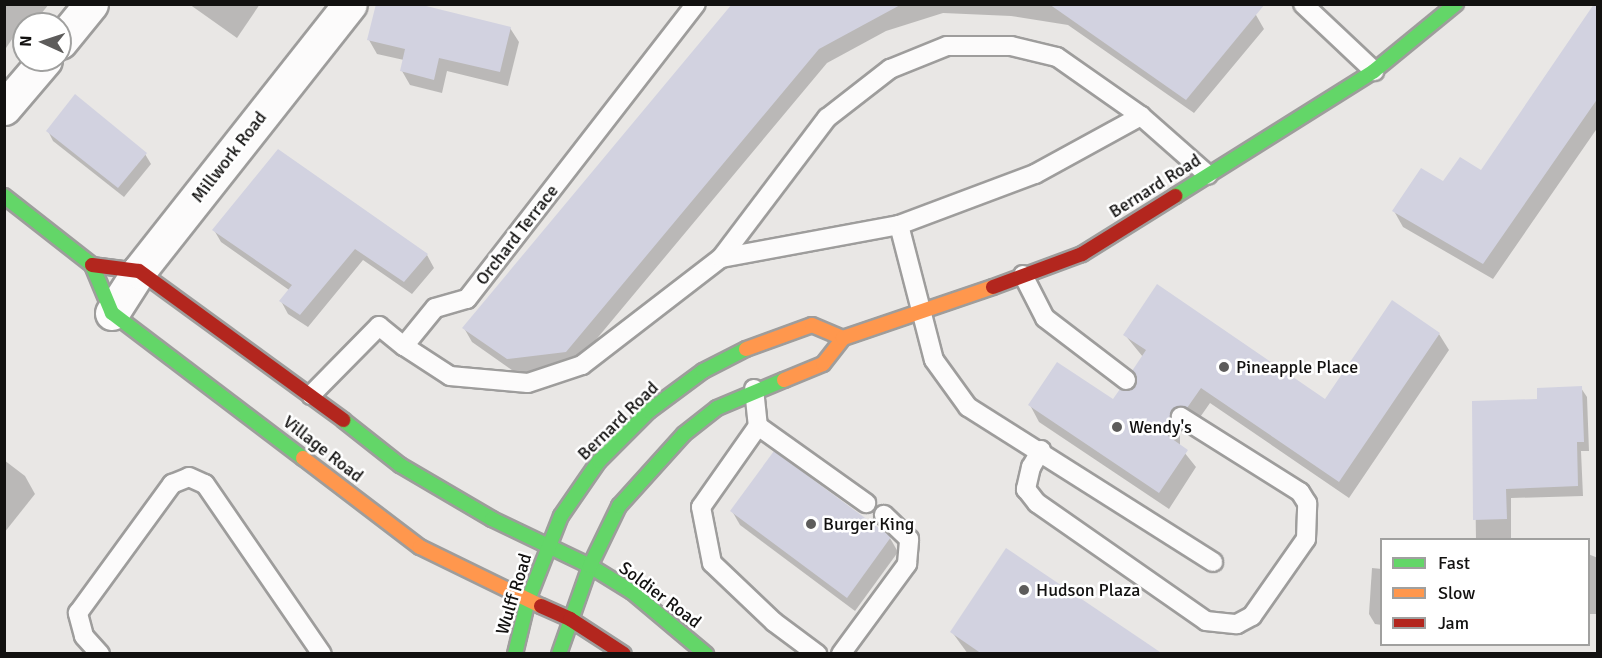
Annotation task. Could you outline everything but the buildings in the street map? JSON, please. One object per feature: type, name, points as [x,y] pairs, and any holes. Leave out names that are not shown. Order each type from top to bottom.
[{"type":"main road","name":"Bernard Road","points":[[548,545],[579,486],[599,461],[649,411],[703,371],[744,350],[812,325],[843,338],[923,314],[1082,254],[1374,71],[1456,4]]},
{"type":"main road","points":[[7,202],[92,265],[112,313]]},
{"type":"main road","name":"Village Road","points":[[92,265],[139,271],[311,395],[419,477],[492,519],[591,566]]},
{"type":"main road","name":"Village Road","points":[[112,313],[420,547],[570,619]]},
{"type":"main road","points":[[560,654],[570,619],[591,566],[619,506],[637,482],[684,434],[717,408],[754,389],[823,364],[843,338]]},
{"type":"main road","name":"Wulff Road","points":[[515,654],[528,600],[548,545]]},
{"type":"main road","name":"Soldier Road","points":[[591,566],[632,592],[706,654]]},
{"type":"main road","points":[[570,619],[624,654]]},
{"type":"street","points":[[72,27],[91,4]]},
{"type":"street","name":"Millwork Road","points":[[112,313],[139,271],[350,4]]},
{"type":"street","points":[[4,108],[35,72]]},
{"type":"lane","name":"Orchard Terrace","points":[[404,345],[435,308],[467,299],[696,4]]},
{"type":"lane","points":[[1303,4],[1374,71]]},
{"type":"lane","points":[[311,395],[379,326],[450,375],[528,383],[582,365],[721,258],[827,118],[890,69],[947,46],[1011,46],[1057,57],[1141,116],[1208,175]]},
{"type":"lane","points":[[721,258],[899,225],[1035,174],[1141,116]]},
{"type":"lane","points":[[899,225],[934,360],[968,407],[1041,450],[1213,562]]},
{"type":"lane","points":[[1023,275],[1045,318],[1126,380]]},
{"type":"lane","points":[[754,389],[758,426],[701,507],[712,563],[774,622],[817,654]]},
{"type":"lane","points":[[1041,450],[1031,467],[1026,489],[1037,503],[1206,621],[1237,624],[1252,616],[1306,539],[1307,503],[1300,492],[1181,417]]},
{"type":"lane","points":[[758,426],[866,503]]},
{"type":"lane","points":[[100,654],[84,636],[78,613],[172,484],[189,477],[205,484],[322,654]]},
{"type":"lane","points":[[841,654],[907,564],[909,539],[884,515]]},
{"type":"traffic: fast","points":[[1175,196],[1374,71],[1456,4]]},
{"type":"traffic: fast","points":[[4,196],[92,265],[112,313],[303,458]]},
{"type":"traffic: fast","points":[[515,654],[528,600],[561,516],[599,461],[649,411],[703,371],[746,349]]},
{"type":"traffic: fast","points":[[559,654],[590,566],[619,506],[684,434],[717,408],[784,380]]},
{"type":"traffic: fast","points":[[343,420],[400,465],[492,519],[590,566],[632,592],[706,654]]},
{"type":"traffic: slow","points":[[784,380],[823,364],[843,338],[993,287]]},
{"type":"traffic: slow","points":[[746,349],[812,325],[843,338]]},
{"type":"traffic: slow","points":[[303,458],[420,547],[541,606]]},
{"type":"traffic: jam","points":[[993,287],[1082,254],[1175,196]]},
{"type":"traffic: jam","points":[[92,265],[139,271],[343,420]]},
{"type":"traffic: jam","points":[[541,606],[570,619],[624,654]]},
{"type":"place","name":"Pineapple Place","points":[[1224,367]]},
{"type":"place","name":"Wendy's","points":[[1117,427]]},
{"type":"place","name":"Burger King","points":[[811,524]]},
{"type":"place","name":"Hudson Plaza","points":[[1024,590]]}]
